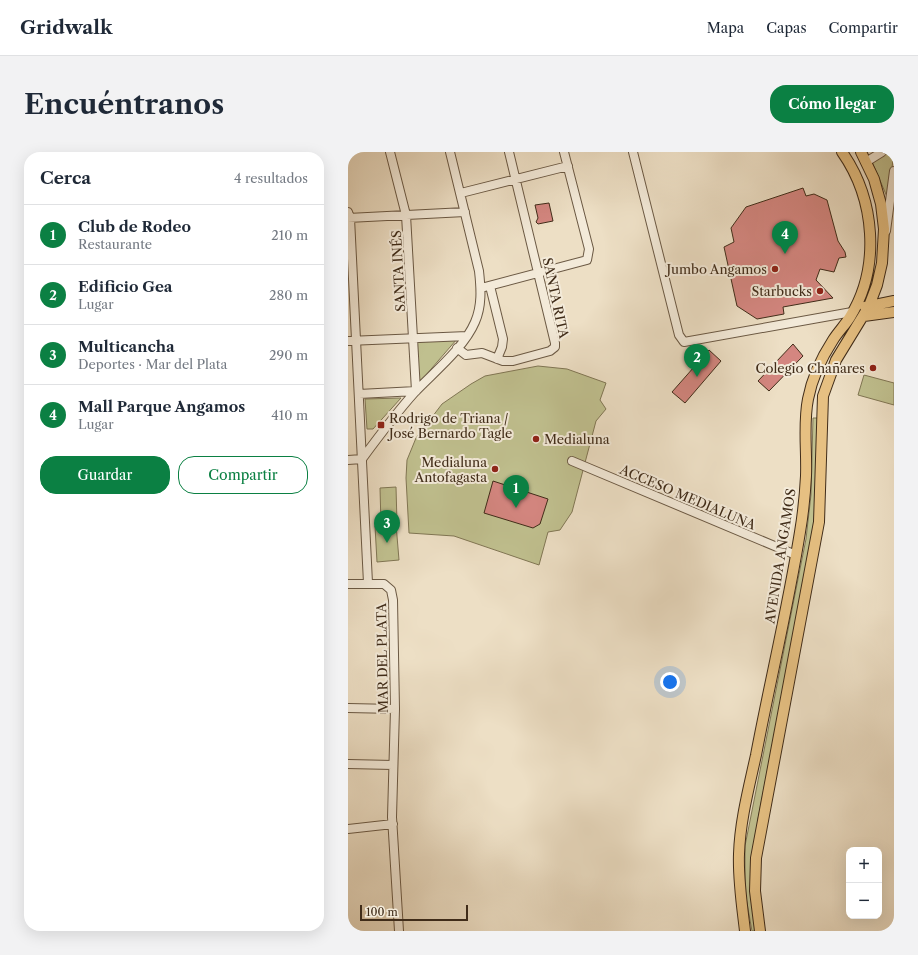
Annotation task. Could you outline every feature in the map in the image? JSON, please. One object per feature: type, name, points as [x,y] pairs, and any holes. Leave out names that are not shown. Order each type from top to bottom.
[{"type":"main road","name":"AVENIDA ANGAMOS","points":[[745,931],[739,884],[740,832],[796,555],[804,497],[805,430],[810,390],[822,358],[834,338],[851,315],[862,289],[868,266],[870,230],[867,209],[854,171],[842,152]]},
{"type":"main road","points":[[760,931],[755,891],[756,858],[819,522],[823,396],[836,360],[869,306],[880,274],[884,241],[881,204],[874,179],[860,152]]},
{"type":"main road","points":[[851,315],[869,306],[894,301]]},
{"type":"main road","points":[[864,316],[894,312]]},
{"type":"street","name":"SANTA INÉS","points":[[390,152],[406,215],[416,391]]},
{"type":"street","points":[[362,459],[389,420],[457,348],[467,336],[475,322],[480,302],[481,288],[475,253],[450,152]]},
{"type":"street","name":"SANTA RITA","points":[[457,348],[466,354],[482,353],[497,359],[513,361],[550,351],[555,347],[539,273],[509,152]]},
{"type":"street","points":[[481,288],[587,260],[589,249],[564,152]]},
{"type":"street","points":[[633,152],[679,336],[684,342],[838,316],[864,316]]},
{"type":"street","points":[[866,162],[882,152]]},
{"type":"street","points":[[461,193],[568,166]]},
{"type":"street","points":[[884,241],[894,171]]},
{"type":"street","points":[[368,583],[359,394],[352,341],[349,216],[465,212]]},
{"type":"street","points":[[490,286],[504,339],[497,359]]},
{"type":"street","points":[[352,341],[467,336]]},
{"type":"street","points":[[359,394],[416,391]]},
{"type":"street","points":[[348,460],[362,459]]},
{"type":"street","name":"ACCESO MEDIALUNA","points":[[572,461],[796,555]]},
{"type":"street","name":"MAR DEL PLATA","points":[[348,584],[384,584],[391,590],[395,710],[392,824],[399,931]]},
{"type":"street","points":[[348,708],[395,710]]},
{"type":"street","points":[[348,764],[393,765]]},
{"type":"street","points":[[348,829],[392,824]]},
{"type":"green space","points":[[890,152],[894,152],[888,199],[872,162]]},
{"type":"green space","points":[[457,339],[419,383],[417,342]]},
{"type":"green space","name":"Medialuna Antofagasta","points":[[538,366],[567,369],[606,383],[600,400],[606,409],[596,421],[572,512],[560,530],[548,532],[539,565],[454,536],[409,533],[406,478],[407,460],[416,438],[442,404],[485,376]]},
{"type":"green space","points":[[864,375],[894,383],[894,405],[858,395]]},
{"type":"green space","points":[[401,398],[373,429],[367,429],[365,399]]},
{"type":"green space","points":[[813,418],[819,418],[816,520],[758,819],[759,931],[752,931],[745,892],[745,846],[806,539],[811,495]]},
{"type":"green space","points":[[396,487],[397,523],[381,524],[380,488]]},
{"type":"green space","points":[[396,524],[399,560],[377,562],[375,526]]},
{"type":"building","points":[[803,188],[806,196],[814,194],[827,200],[838,241],[845,252],[846,257],[839,258],[834,272],[820,269],[816,280],[833,298],[783,307],[784,314],[757,319],[737,306],[724,247],[734,242],[731,228],[746,207]]},
{"type":"building","points":[[549,203],[553,221],[538,224],[536,222],[538,218],[535,205]]},
{"type":"building","points":[[793,344],[803,356],[769,391],[758,381]]},
{"type":"building","points":[[709,350],[721,361],[685,403],[672,392]]},
{"type":"building","points":[[493,481],[548,499],[540,524],[533,528],[484,513]]},
{"type":"place","name":"Mall Parque Angamos","points":[[785,254]]},
{"type":"place","name":"Jumbo Angamos","points":[[775,269]]},
{"type":"place","name":"Starbucks","points":[[820,291]]},
{"type":"place","name":"Colegio Chañares","points":[[873,368]]},
{"type":"place","name":"Edificio Gea","points":[[697,377]]},
{"type":"place","name":"Rodrigo de Triana / José Bernardo Tagle","points":[[381,425]]},
{"type":"place","name":"Medialuna","points":[[536,439]]},
{"type":"place","name":"Medialuna Antofagasta","points":[[495,469]]},
{"type":"place","name":"Club de Rodeo","points":[[516,508]]},
{"type":"place","name":"Multicancha","points":[[387,543]]}]
